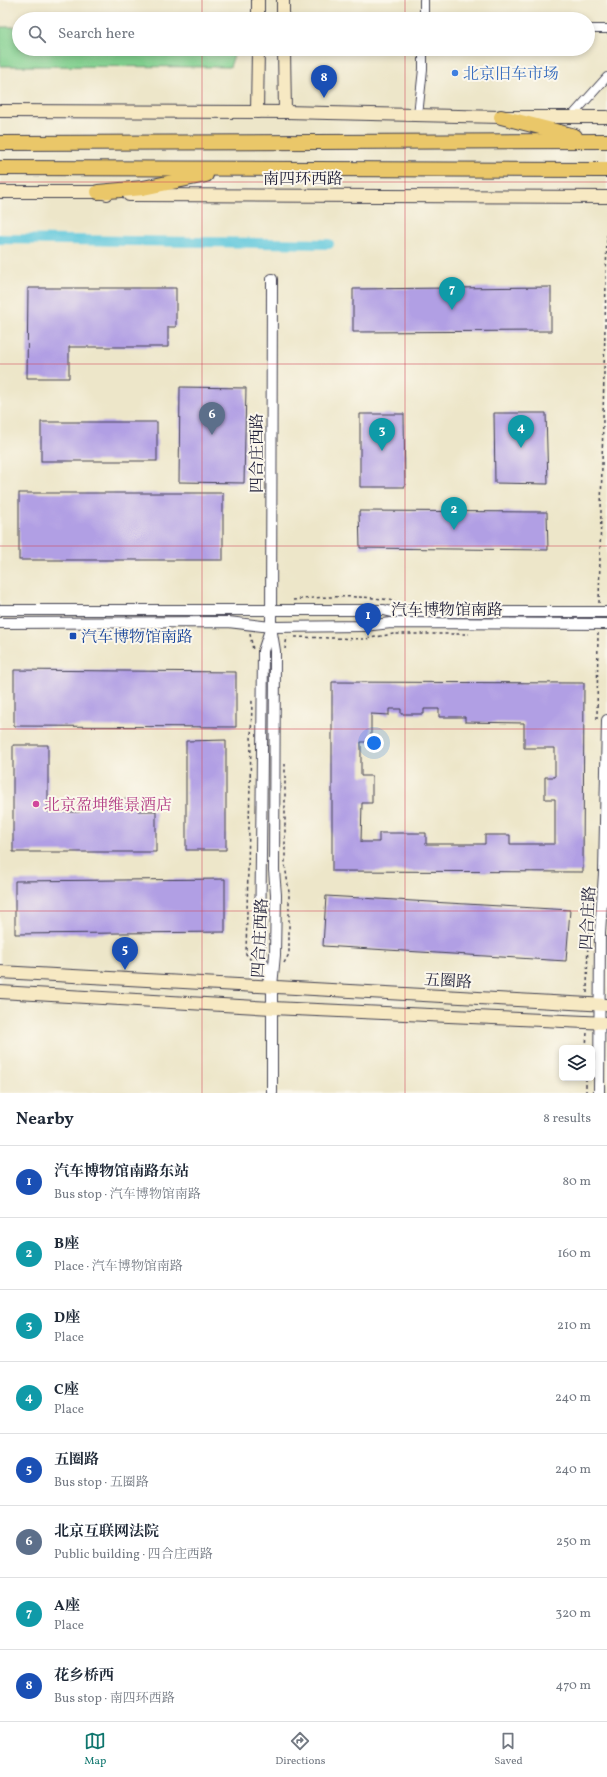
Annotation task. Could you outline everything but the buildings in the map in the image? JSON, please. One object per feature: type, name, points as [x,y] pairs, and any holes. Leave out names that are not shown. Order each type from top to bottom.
[{"type":"highway","points":[[500,117],[601,141]]},
{"type":"highway","points":[[0,143],[601,141]]},
{"type":"highway","name":"南四环西路","points":[[0,168],[607,170]]},
{"type":"highway","points":[[98,192],[143,188],[236,169]]},
{"type":"highway","points":[[544,170],[607,179]]},
{"type":"main road","points":[[258,0],[258,12]]},
{"type":"main road","points":[[283,0],[283,12]]},
{"type":"main road","points":[[257,112],[258,56]]},
{"type":"main road","points":[[284,56],[285,112]]},
{"type":"main road","points":[[0,111],[285,112],[500,117],[607,117]]},
{"type":"main road","name":"南四环西路","points":[[0,192],[98,192],[113,195],[607,197]]},
{"type":"main road","name":"五圈路","points":[[0,972],[603,1004]]},
{"type":"main road","points":[[0,992],[272,1008],[603,1023]]},
{"type":"street","points":[[424,0],[424,12]]},
{"type":"street","points":[[595,29],[607,29]]},
{"type":"street","points":[[418,115],[424,56]]},
{"type":"street","points":[[571,117],[607,77]]},
{"type":"street","name":"四合庄西路","points":[[272,279],[271,627],[275,651],[274,870],[276,895],[275,955],[272,986]]},
{"type":"street","name":"汽车博物馆南路","points":[[0,610],[602,608]]},
{"type":"street","name":"汽车博物馆南路","points":[[0,623],[228,622],[271,627],[364,626],[391,623],[601,627]]},
{"type":"street","name":"四合庄西路","points":[[271,627],[263,651],[260,954],[272,986]]},
{"type":"street","name":"四合庄路","points":[[599,1093],[603,1023],[607,720]]},
{"type":"street","points":[[272,986],[272,1093]]},
{"type":"path","points":[[602,608],[607,235]]},
{"type":"path","points":[[289,600],[311,597],[380,598],[396,602]]},
{"type":"path","points":[[593,602],[602,608]]},
{"type":"path","points":[[249,624],[253,652]]},
{"type":"path","points":[[593,634],[601,627]]},
{"type":"path","points":[[597,724],[601,627]]},
{"type":"path","points":[[294,637],[365,639],[393,634],[470,634]]},
{"type":"path","points":[[285,650],[287,636]]},
{"type":"path","points":[[252,699],[246,954],[255,965]]},
{"type":"path","points":[[282,967],[289,954],[289,892],[285,865],[285,761]]},
{"type":"path","points":[[587,1004],[588,936],[592,900]]},
{"type":"path","points":[[586,1045],[587,1022]]},
{"type":"path","points":[[586,1081],[586,1093]]},
{"type":"green space","points":[[0,27],[12,27],[12,56],[234,56],[230,67],[0,66]]},
{"type":"waterway","points":[[0,239],[329,244]]},
{"type":"place","name":"北京旧车市场","points":[[455,73]]},
{"type":"place","name":"花乡桥西","points":[[324,98]]},
{"type":"place","name":"A座","points":[[452,310]]},
{"type":"place","name":"北京互联网法院","points":[[212,435]]},
{"type":"place","name":"C座","points":[[521,448]]},
{"type":"place","name":"D座","points":[[382,451]]},
{"type":"place","name":"B座","points":[[454,530]]},
{"type":"place","name":"汽车博物馆南路","points":[[73,636]]},
{"type":"place","name":"汽车博物馆南路东站","points":[[368,636]]},
{"type":"place","name":"北京盈坤维景酒店","points":[[36,804]]},
{"type":"place","name":"五圈路","points":[[125,970]]}]
